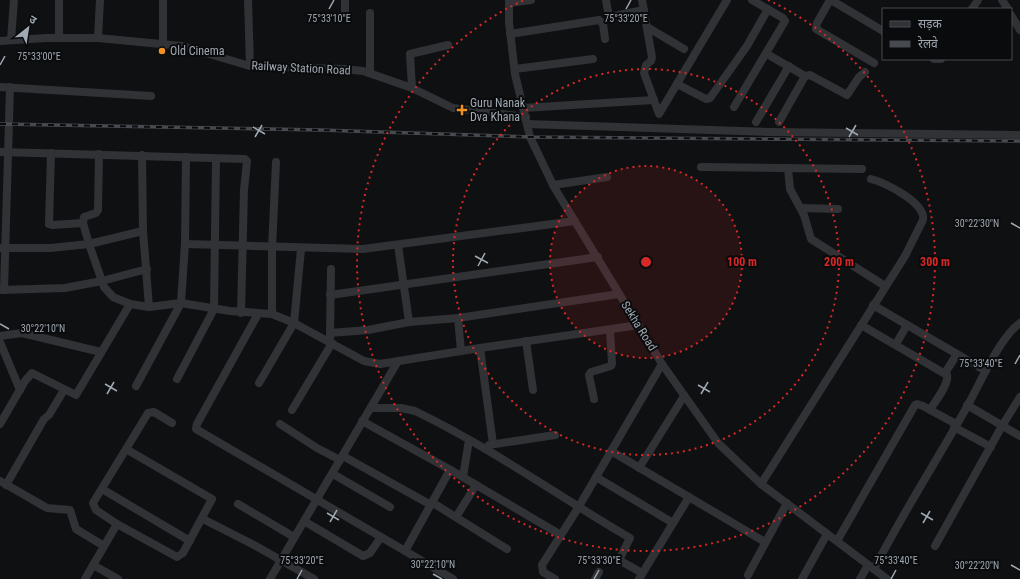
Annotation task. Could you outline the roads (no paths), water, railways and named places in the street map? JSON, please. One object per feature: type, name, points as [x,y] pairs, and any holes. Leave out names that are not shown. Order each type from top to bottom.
[{"type":"street","points":[[12,40],[14,0]]},
{"type":"street","points":[[59,0],[59,38]]},
{"type":"street","points":[[98,38],[100,0]]},
{"type":"street","points":[[163,0],[163,44]]},
{"type":"street","points":[[248,0],[250,66]]},
{"type":"street","points":[[344,0],[345,10]]},
{"type":"street","points":[[509,2],[531,0]]},
{"type":"street","points":[[606,0],[609,17],[644,10]]},
{"type":"street","points":[[642,0],[652,59],[646,65],[644,73],[663,128]]},
{"type":"street","points":[[659,114],[727,0]]},
{"type":"street","points":[[734,107],[767,54],[785,21],[752,0]]},
{"type":"street","points":[[874,63],[816,29],[817,23],[830,0],[882,30]]},
{"type":"street","name":"Sekha Road","points":[[509,2],[510,34],[515,69],[530,137],[553,185],[662,364],[718,444],[761,484],[887,579]]},
{"type":"street","points":[[678,84],[706,99],[710,98],[746,46],[768,9]]},
{"type":"street","points":[[370,13],[370,73]]},
{"type":"street","points":[[1012,17],[1020,30]]},
{"type":"street","points":[[510,34],[599,20],[603,24],[605,39]]},
{"type":"street","points":[[647,27],[684,49]]},
{"type":"street","name":"Railway Station Road","points":[[0,41],[98,38],[163,44],[194,49],[250,66],[344,69],[370,73],[412,88],[453,108],[526,120],[663,128],[769,132],[1020,135]]},
{"type":"street","points":[[412,88],[410,54],[448,45]]},
{"type":"street","points":[[767,54],[805,76],[810,75],[846,95],[859,77],[865,72]]},
{"type":"street","points":[[515,69],[593,59]]},
{"type":"street","points":[[756,122],[789,66]]},
{"type":"street","points":[[779,122],[805,76]]},
{"type":"street","points":[[0,87],[151,96]]},
{"type":"street","points":[[10,87],[4,152],[2,290],[53,290],[102,281],[146,269]]},
{"type":"street","points":[[523,108],[654,100]]},
{"type":"street","points":[[4,152],[142,155],[216,159],[231,158],[246,160],[241,312]]},
{"type":"street","points":[[51,154],[49,224],[83,223]]},
{"type":"street","points":[[99,154],[98,210],[96,213],[84,217],[83,223],[106,290],[111,295],[130,304],[149,307],[181,303],[214,309],[258,314],[272,314],[294,323],[369,362],[380,364],[639,325]]},
{"type":"street","points":[[142,155],[143,231],[149,307]]},
{"type":"street","points":[[136,386],[181,303],[185,244],[186,157]]},
{"type":"street","points":[[177,379],[214,309],[216,159]]},
{"type":"street","points":[[272,314],[272,248],[276,162]]},
{"type":"street","points":[[701,166],[862,169]]},
{"type":"street","points":[[788,168],[790,189],[801,208],[809,237],[812,241],[885,286]]},
{"type":"street","points":[[553,185],[607,177]]},
{"type":"street","points":[[761,484],[905,256],[923,216],[921,208],[913,201],[890,187],[871,179]]},
{"type":"street","points":[[801,208],[838,209]]},
{"type":"street","points":[[185,244],[362,250],[575,220]]},
{"type":"street","points":[[2,249],[51,248],[89,244],[143,231]]},
{"type":"street","points":[[398,245],[409,322]]},
{"type":"street","points":[[259,383],[294,323],[300,249]]},
{"type":"street","points":[[330,295],[598,257]]},
{"type":"street","points":[[292,410],[331,342],[330,269]]},
{"type":"street","points":[[330,333],[368,330],[409,322],[458,318],[619,294]]},
{"type":"street","points":[[0,424],[29,375],[34,372],[64,390],[76,395],[130,304]]},
{"type":"street","points":[[873,305],[986,371]]},
{"type":"street","points":[[258,314],[196,428],[453,579]]},
{"type":"street","points":[[458,318],[461,352]]},
{"type":"street","points":[[860,579],[871,567],[899,521],[968,405],[986,371],[1008,336],[1020,323]]},
{"type":"street","points":[[861,325],[945,373],[948,378],[930,410]]},
{"type":"street","points":[[896,344],[907,326]]},
{"type":"street","points":[[594,399],[589,375],[591,372],[611,366],[612,364],[610,330]]},
{"type":"street","points":[[0,336],[22,333],[101,352]]},
{"type":"street","points":[[526,341],[533,390]]},
{"type":"street","points":[[0,342],[20,390]]},
{"type":"street","points":[[480,348],[493,444]]},
{"type":"street","points":[[945,373],[957,354]]},
{"type":"street","points":[[270,579],[333,474],[362,420],[398,362]]},
{"type":"street","points":[[555,579],[543,572],[542,568],[662,364]]},
{"type":"street","points":[[64,390],[3,483],[47,508],[70,510],[75,528],[104,546]]},
{"type":"street","points":[[639,468],[684,396]]},
{"type":"street","points":[[935,546],[990,447],[1020,397]]},
{"type":"street","points":[[837,541],[915,405],[919,404],[930,410],[990,447]]},
{"type":"street","points":[[968,405],[1020,436]]},
{"type":"street","points":[[370,408],[401,408],[415,411],[480,446],[578,508],[630,538],[619,560],[641,576],[689,497]]},
{"type":"street","points":[[126,449],[212,499],[203,519],[182,554],[175,557],[117,524],[94,508],[93,504],[126,449],[150,412],[154,412],[172,423]]},
{"type":"street","points":[[362,420],[561,535]]},
{"type":"street","points":[[280,424],[317,448],[342,458],[456,517],[507,549]]},
{"type":"street","points":[[480,446],[555,435]]},
{"type":"street","points":[[463,477],[469,440]]},
{"type":"street","points":[[611,451],[766,542]]},
{"type":"street","points":[[405,551],[450,470]]},
{"type":"street","points":[[333,474],[390,507]]},
{"type":"street","points":[[596,477],[673,523]]},
{"type":"street","points":[[456,517],[476,485]]},
{"type":"street","points":[[102,489],[190,541]]},
{"type":"street","points":[[748,575],[787,503]]},
{"type":"street","points":[[238,504],[294,537]]},
{"type":"street","points":[[203,519],[314,579]]},
{"type":"street","points":[[304,521],[365,556],[370,553],[380,537]]},
{"type":"street","points":[[85,579],[117,524]]},
{"type":"street","points":[[802,579],[827,534]]},
{"type":"street","points":[[93,565],[118,579]]},
{"type":"railway","points":[[0,124],[320,130],[530,137],[1020,141]]},
{"type":"place","name":"Old Cinema","points":[[162,51]]},
{"type":"place","name":"Guru Nanak Dva Khana","points":[[462,110]]}]
